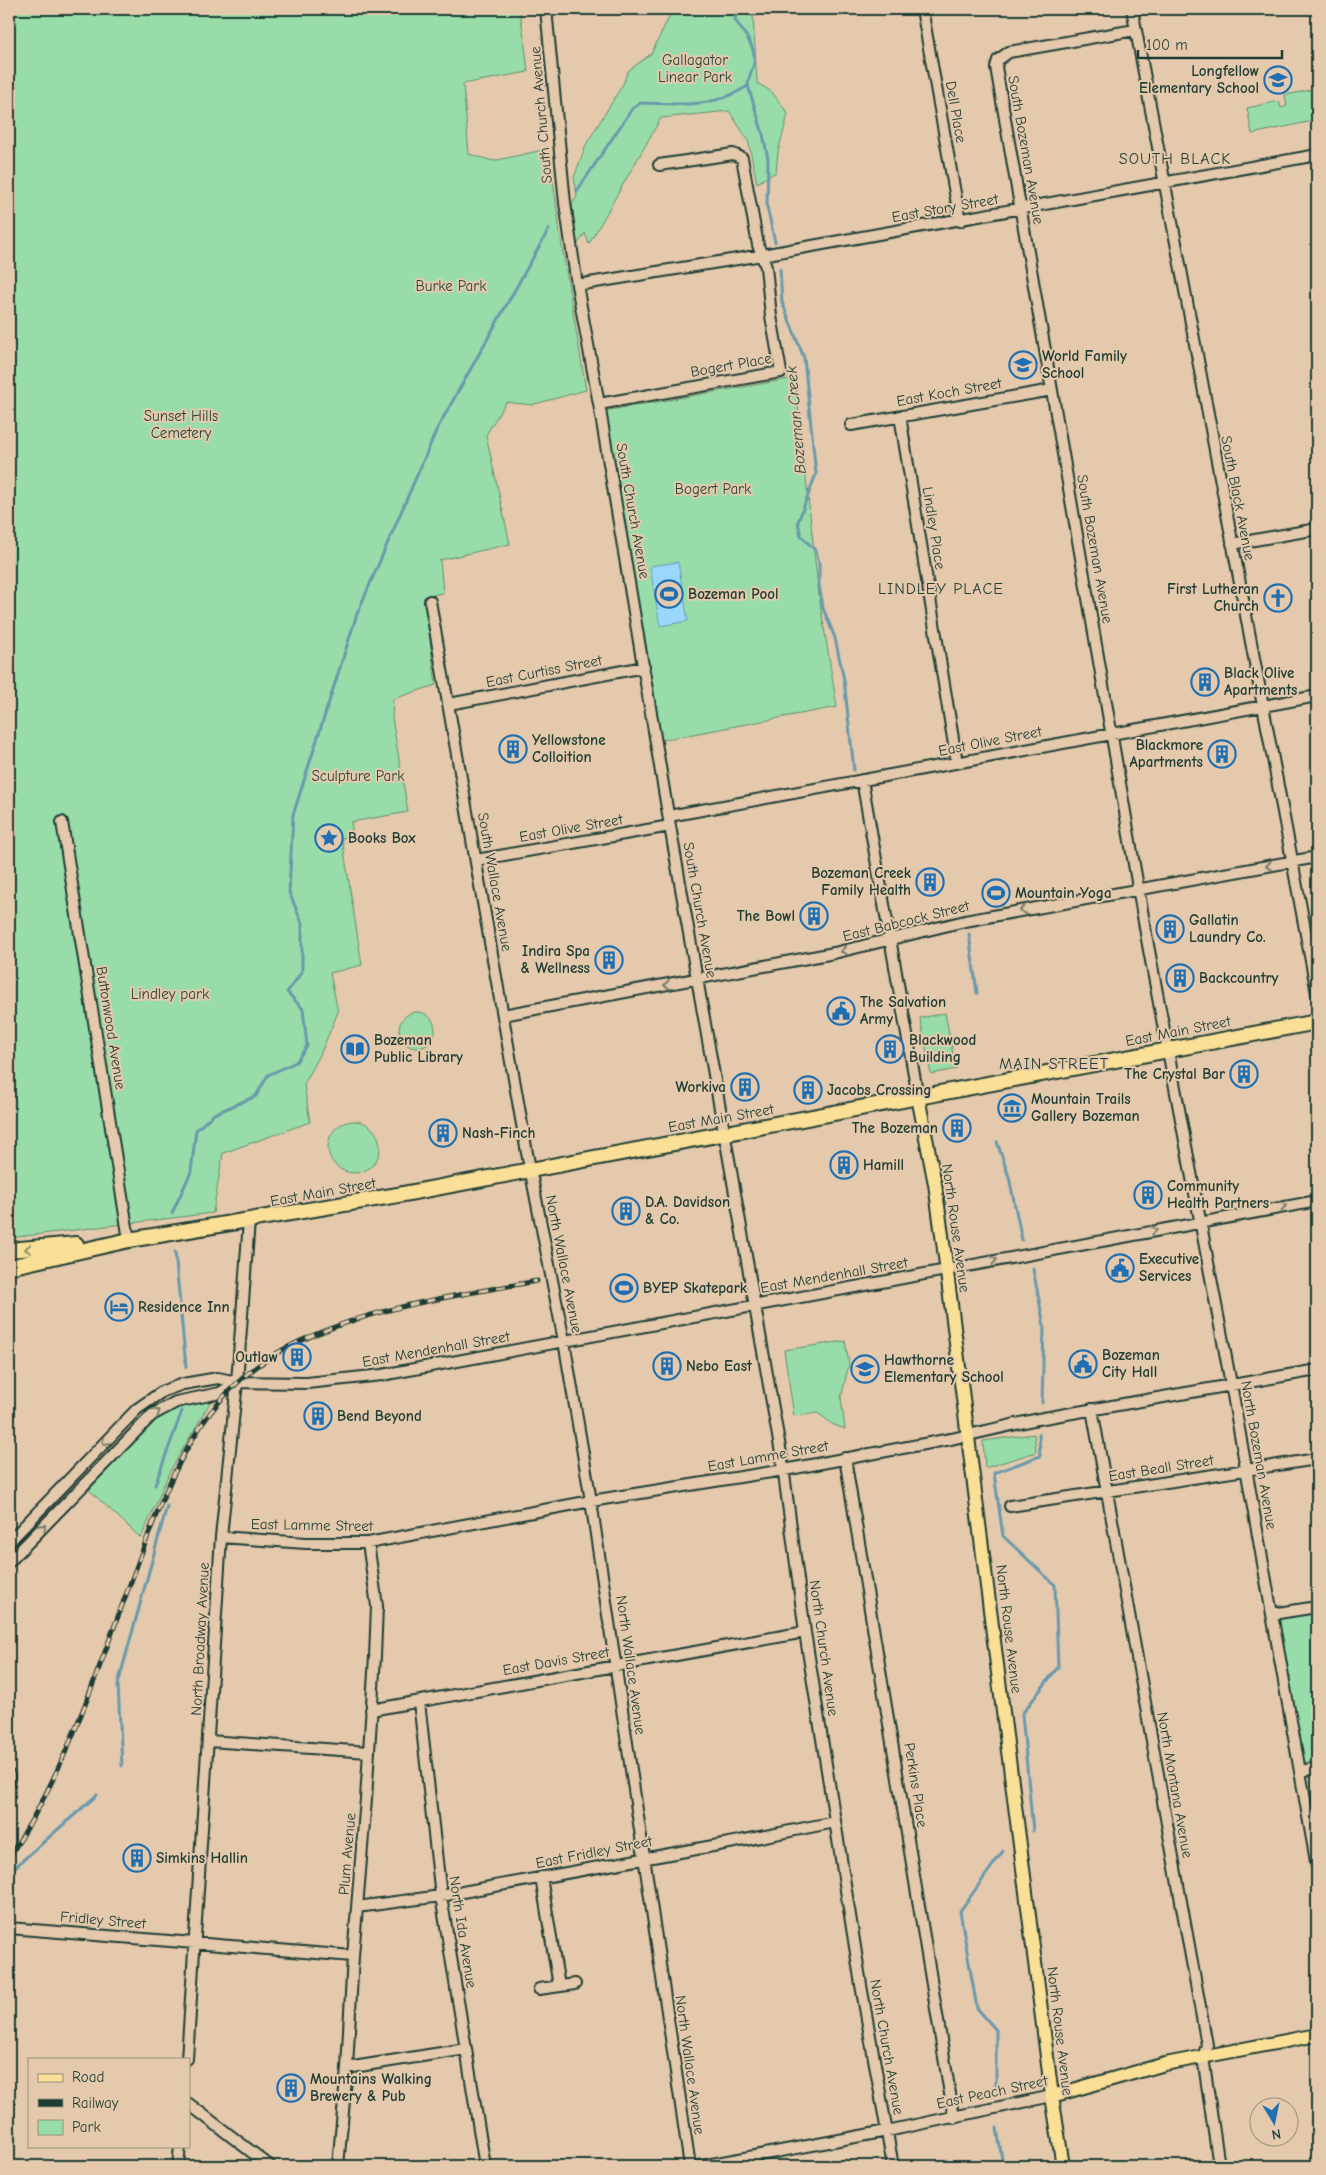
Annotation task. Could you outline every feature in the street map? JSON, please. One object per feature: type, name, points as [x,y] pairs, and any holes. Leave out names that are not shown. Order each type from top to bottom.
[{"type":"highway","name":"East Main Street","points":[[9,1267],[129,1240],[398,1195],[1317,1022]]},
{"type":"highway","name":"East Main Street","points":[[9,1250],[129,1240]]},
{"type":"main road","name":"North Rouse Avenue","points":[[918,1098],[935,1184],[947,1270],[1052,2096],[1063,2166]]},
{"type":"main road","name":"East Peach Street","points":[[1052,2096],[1165,2064],[1317,2035]]},
{"type":"street","name":"South Church Avenue","points":[[546,9],[565,203],[577,285],[724,1134]]},
{"type":"street","name":"Dell Place","points":[[922,9],[960,221]]},
{"type":"street","name":"South Black Avenue","points":[[1132,9],[1232,544],[1294,861],[1317,993]]},
{"type":"street","name":"South Bozeman Avenue","points":[[1135,30],[1009,52],[998,60],[996,67],[1138,889],[1168,1050]]},
{"type":"street","points":[[659,165],[734,154],[739,155],[744,165],[758,245],[762,256]]},
{"type":"street","name":"East Story Street","points":[[577,285],[762,256],[1317,155]]},
{"type":"street","name":"Bogert Place","points":[[599,404],[781,372],[771,316],[766,267],[762,256]]},
{"type":"street","name":"East Koch Street","points":[[851,425],[1052,390]]},
{"type":"street","name":"Lindley Place","points":[[900,416],[957,763]]},
{"type":"street","points":[[1232,544],[1317,529]]},
{"type":"street","name":"South Wallace Avenue","points":[[430,601],[530,1169]]},
{"type":"street","name":"East Curtiss Street","points":[[449,704],[644,667]]},
{"type":"street","name":"East Olive Street","points":[[476,860],[862,780],[1317,696]]},
{"type":"street","points":[[862,780],[918,1098]]},
{"type":"street","name":"Buttonwood Avenue","points":[[62,822],[129,1240]]},
{"type":"street","name":"East Babcock Street","points":[[503,1015],[834,953],[965,921],[1317,856]]},
{"type":"street","name":"North Bozeman Avenue","points":[[1168,1050],[1231,1384],[1317,1867]]},
{"type":"street","name":"North Church Avenue","points":[[724,1134],[756,1304],[784,1470],[805,1632],[835,1822],[862,1991],[894,2166]]},
{"type":"street","name":"North Wallace Avenue","points":[[530,1169],[564,1341],[591,1501],[690,2166]]},
{"type":"street","name":"East Mendenhall Street","points":[[9,1542],[145,1402],[163,1391],[184,1384],[218,1378],[237,1382],[307,1383],[382,1375],[1200,1221],[1317,1201]]},
{"type":"street","name":"North Broadway Avenue","points":[[187,2058],[222,1537],[237,1382],[249,1221]]},
{"type":"street","name":"East Lamme Street","points":[[222,1537],[306,1542],[368,1543],[591,1501],[784,1470],[1092,1410],[1317,1370]]},
{"type":"street","points":[[9,1562],[152,1415],[176,1402],[220,1393],[237,1382]]},
{"type":"street","name":"North Montana Avenue","points":[[1092,1410],[1207,2045],[1202,2057],[1219,2166]]},
{"type":"street","name":"Perkins Place","points":[[845,1458],[954,2118]]},
{"type":"street","name":"East Beall Street","points":[[1010,1506],[1317,1459]]},
{"type":"street","name":"Plum Avenue","points":[[338,2166],[348,2068],[352,1956],[369,1752],[377,1606],[368,1543]]},
{"type":"street","points":[[1272,1614],[1317,1607]]},
{"type":"street","name":"East Davis Street","points":[[371,1710],[805,1632]]},
{"type":"street","name":"North Ida Avenue","points":[[419,1702],[441,1896],[485,2166]]},
{"type":"street","points":[[209,1741],[369,1752]]},
{"type":"street","points":[[1300,1771],[1317,1768]]},
{"type":"street","points":[[9,1775],[9,1781]]},
{"type":"street","name":"East Fridley Street","points":[[357,1907],[401,1903],[441,1896],[835,1822]]},
{"type":"street","points":[[541,1878],[559,1986]]},
{"type":"street","name":"Fridley Street","points":[[9,1928],[195,1943]]},
{"type":"street","points":[[195,1943],[352,1956]]},
{"type":"street","points":[[539,1989],[575,1984]]},
{"type":"street","points":[[348,2068],[466,2049]]},
{"type":"street","name":"East Peach Street","points":[[701,2166],[954,2118],[1052,2096]]},
{"type":"street","points":[[190,2105],[270,2166]]},
{"type":"street","points":[[178,2166],[180,2148]]},
{"type":"green space","points":[[9,9],[519,9],[528,72],[463,84],[469,154],[493,161],[543,150],[550,155],[560,234],[586,390],[531,405],[506,402],[486,435],[510,544],[440,560],[443,593],[424,596],[436,685],[393,699],[392,718],[408,812],[351,822],[353,835],[342,838],[362,965],[330,973],[338,1012],[320,1055],[304,1084],[310,1122],[223,1153],[213,1213],[9,1238]]},
{"type":"green space","name":"Gallagator Linear Park","points":[[673,9],[782,9],[753,16],[757,83],[772,92],[788,114],[778,152],[776,172],[757,183],[748,140],[729,111],[661,118],[589,244],[585,233],[577,245],[572,205],[577,196],[574,177],[587,143],[623,84],[628,71],[651,54]]},
{"type":"green space","points":[[1316,89],[1317,120],[1252,134],[1247,108],[1279,101],[1281,108],[1287,106],[1285,95]]},
{"type":"green space","name":"Bogert Park","points":[[795,378],[819,597],[837,707],[661,740],[604,411]]},
{"type":"green space","points":[[417,1012],[430,1017],[435,1030],[430,1043],[417,1048],[404,1043],[399,1030],[404,1017]]},
{"type":"green space","points":[[945,1013],[956,1069],[931,1074],[920,1018]]},
{"type":"green space","points":[[354,1121],[368,1125],[376,1133],[380,1147],[376,1161],[368,1169],[354,1173],[340,1169],[332,1161],[328,1147],[332,1133],[340,1125]]},
{"type":"green space","points":[[845,1341],[849,1364],[841,1398],[845,1429],[832,1424],[818,1413],[794,1416],[784,1350]]},
{"type":"green space","points":[[212,1399],[169,1473],[141,1538],[89,1490],[150,1423],[170,1410]]},
{"type":"green space","points":[[1034,1434],[1036,1452],[985,1468],[983,1441]]},
{"type":"green space","points":[[1317,1608],[1317,1768],[1300,1771],[1272,1614]]},
{"type":"water","name":"Bozeman Pool","points":[[678,562],[688,621],[660,626],[650,566]]},
{"type":"waterway","name":"Bozeman Creek","points":[[737,9],[735,20],[749,40],[754,57],[748,86],[763,134],[768,159],[767,207],[775,242]]},
{"type":"waterway","points":[[577,191],[632,109],[640,103],[696,104],[709,102],[721,99],[748,86]]},
{"type":"waterway","points":[[172,1213],[191,1172],[196,1130],[214,1114],[256,1096],[268,1075],[296,1062],[307,1046],[303,1009],[287,992],[302,972],[302,923],[289,892],[293,815],[357,614],[437,429],[549,229]]},
{"type":"waterway","name":"Bozeman Creek","points":[[780,269],[782,302],[804,358],[816,474],[798,522],[801,536],[816,551],[819,563],[819,585],[823,608],[835,638],[844,680],[854,770]]},
{"type":"waterway","name":"Bozeman Creek","points":[[969,934],[977,993]]},
{"type":"waterway","name":"Bozeman Creek","points":[[997,1142],[1009,1177],[1022,1240]]},
{"type":"waterway","points":[[175,1252],[186,1367]]},
{"type":"waterway","name":"Bozeman Creek","points":[[1033,1269],[1044,1326],[1042,1403]]},
{"type":"waterway","points":[[155,1485],[182,1411]]},
{"type":"waterway","name":"Bozeman Creek","points":[[1033,1831],[1022,1714],[1058,1667],[1055,1585],[1003,1536],[994,1473],[1040,1456],[1039,1434]]},
{"type":"waterway","points":[[122,1766],[118,1684],[167,1506]]},
{"type":"waterway","points":[[9,1876],[14,1868],[97,1795]]},
{"type":"waterway","name":"Bozeman Creek","points":[[996,2090],[996,2030],[977,2008],[960,1911],[1003,1851]]},
{"type":"waterway","name":"Bozeman Creek","points":[[997,2128],[1003,2166]]},
{"type":"railway","points":[[9,1857],[45,1795],[76,1729],[154,1519],[169,1484],[186,1450],[206,1418],[230,1390],[259,1365],[294,1344],[323,1331],[413,1304],[537,1281]]},
{"type":"place","name":"Longfellow Elementary School","points":[[1278,80]]},
{"type":"place","name":"World Family School","points":[[1023,365]]},
{"type":"place","name":"Bozeman Pool","points":[[669,594]]},
{"type":"place","name":"First Lutheran Church","points":[[1278,598]]},
{"type":"place","name":"Black Olive Apartments","points":[[1205,682]]},
{"type":"place","name":"Yellowstone Colloition","points":[[513,749]]},
{"type":"place","name":"Blackmore Apartments","points":[[1222,754]]},
{"type":"place","name":"Books Box","points":[[329,838]]},
{"type":"place","name":"Bozeman Creek Family Health","points":[[930,882]]},
{"type":"place","name":"Mountain Yoga","points":[[996,893]]},
{"type":"place","name":"The Bowl","points":[[814,916]]},
{"type":"place","name":"Gallatin Laundry Co.","points":[[1170,929]]},
{"type":"place","name":"Indira Spa & Wellness","points":[[609,960]]},
{"type":"place","name":"Backcountry","points":[[1180,978]]},
{"type":"place","name":"The Salvation Army","points":[[841,1011]]},
{"type":"place","name":"Bozeman Public Library","points":[[355,1049]]},
{"type":"place","name":"Blackwood Building","points":[[890,1049]]},
{"type":"place","name":"The Crystal Bar","points":[[1244,1074]]},
{"type":"place","name":"Workiva","points":[[745,1087]]},
{"type":"place","name":"Jacobs Crossing","points":[[808,1090]]},
{"type":"place","name":"Mountain Trails Gallery Bozeman","points":[[1012,1108]]},
{"type":"place","name":"The Bozeman","points":[[957,1128]]},
{"type":"place","name":"Nash-Finch","points":[[443,1133]]},
{"type":"place","name":"Hamill","points":[[844,1165]]},
{"type":"place","name":"Community Health Partners","points":[[1148,1195]]},
{"type":"place","name":"D.A. Davidson & Co.","points":[[626,1211]]},
{"type":"place","name":"Executive Services","points":[[1120,1268]]},
{"type":"place","name":"BYEP Skatepark","points":[[624,1288]]},
{"type":"place","name":"Residence Inn","points":[[119,1307]]},
{"type":"place","name":"Outlaw","points":[[297,1357]]},
{"type":"place","name":"Bozeman City Hall","points":[[1083,1364]]},
{"type":"place","name":"Nebo East","points":[[667,1366]]},
{"type":"place","name":"Hawthorne Elementary School","points":[[865,1369]]},
{"type":"place","name":"Bend Beyond","points":[[318,1416]]},
{"type":"place","name":"Simkins Hallin","points":[[137,1858]]},
{"type":"place","name":"Mountains Walking Brewery & Pub","points":[[291,2088]]},
{"type":"district","name":"SOUTH BLACK","points":[[1175,159]]},
{"type":"district","name":"LINDLEY PLACE","points":[[941,589]]},
{"type":"district","name":"MAIN STREET","points":[[1054,1064]]},
{"type":"park label","name":"Burke Park","points":[[451,286]]},
{"type":"park label","name":"Sunset Hills Cemetery","points":[[181,424]]},
{"type":"park label","name":"Sculpture Park","points":[[358,776]]},
{"type":"park label","name":"Lindley park","points":[[170,994]]}]
